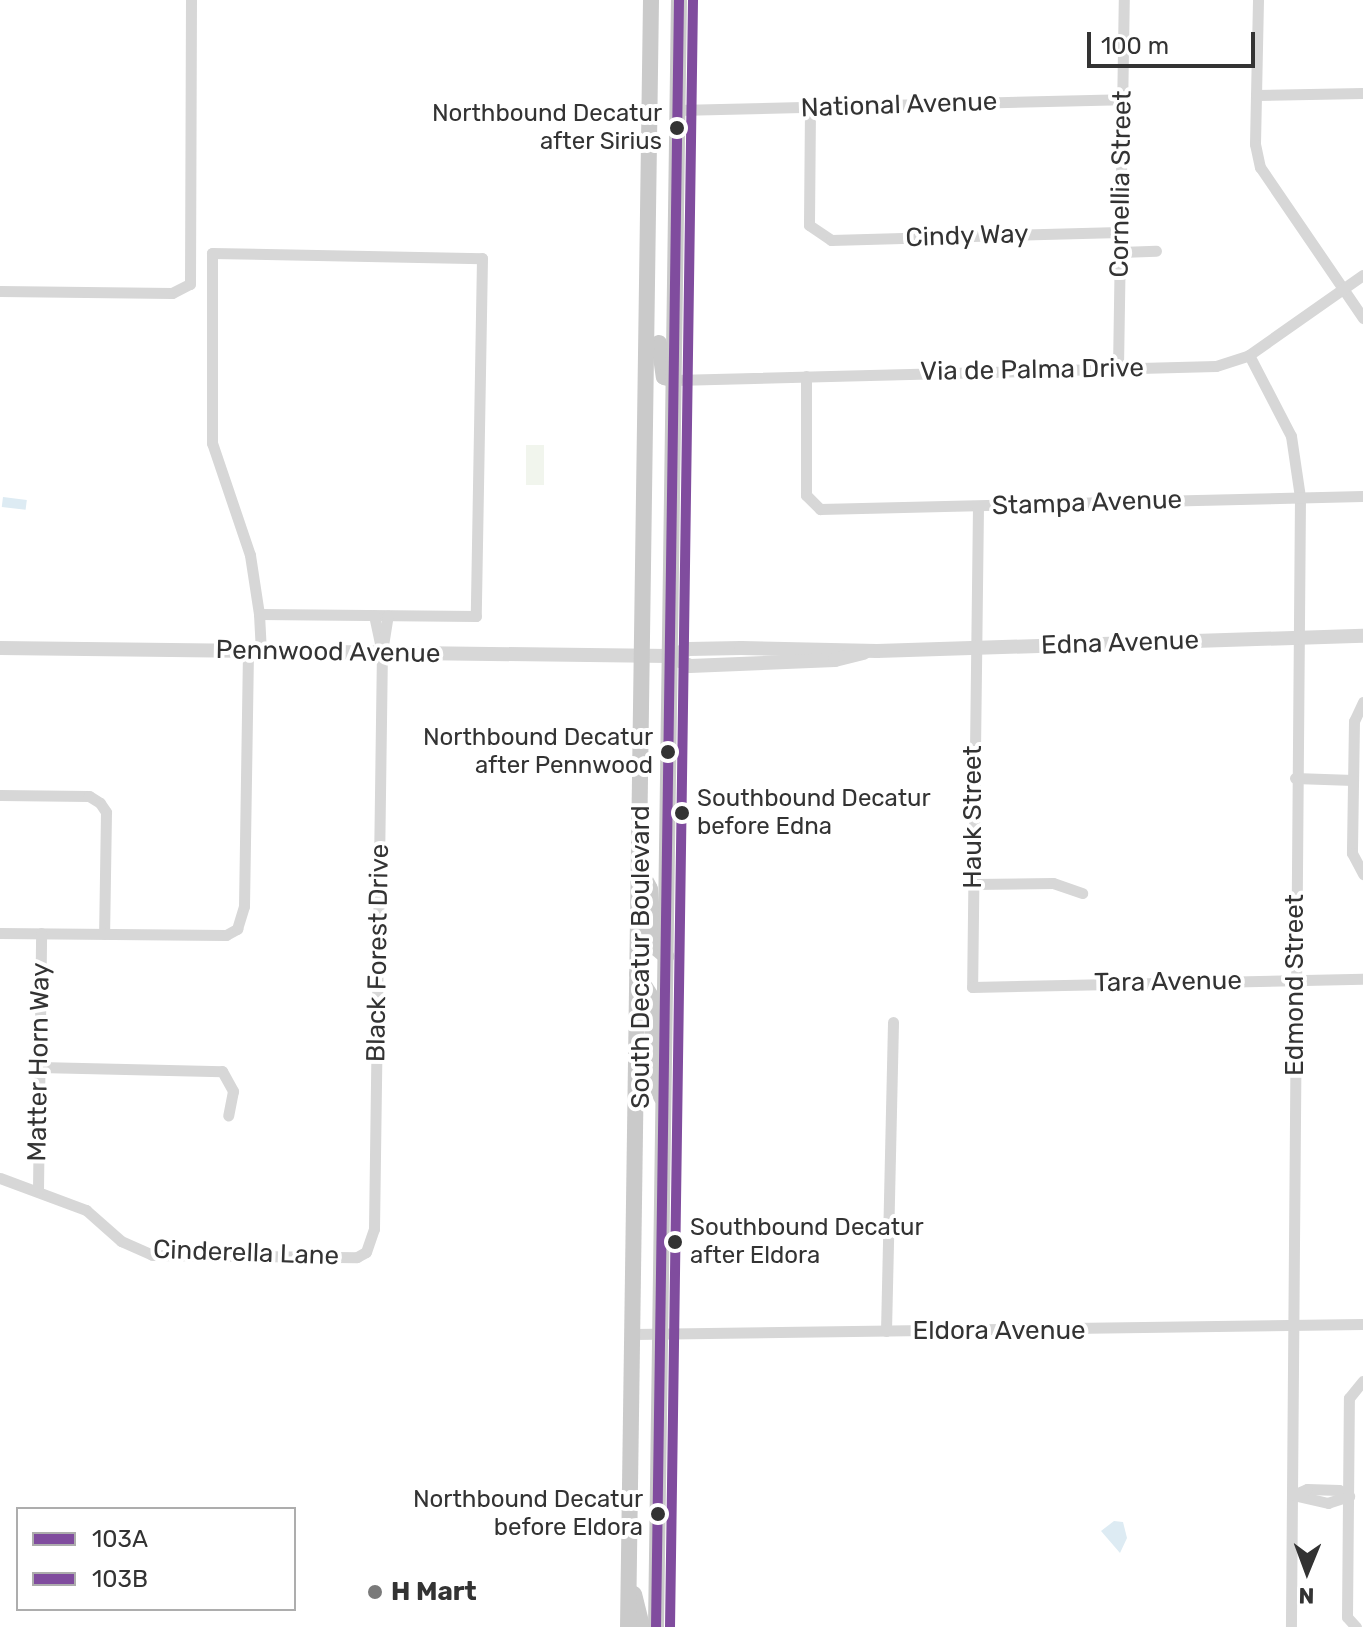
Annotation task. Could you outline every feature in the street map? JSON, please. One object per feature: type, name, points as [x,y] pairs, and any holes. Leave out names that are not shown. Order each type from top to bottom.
[{"type":"main road","name":"South Decatur Boulevard","points":[[651,0],[649,296],[666,956],[656,1627]]},
{"type":"main road","name":"South Decatur Boulevard","points":[[628,1627],[639,869],[675,380],[679,0]]},
{"type":"main road","points":[[649,296],[659,302],[659,364],[664,377],[675,380]]},
{"type":"main road","points":[[639,869],[650,889],[654,946],[666,956]]},
{"type":"main road","points":[[637,974],[653,1000],[652,1073],[664,1102]]},
{"type":"main road","points":[[630,1499],[658,1497]]},
{"type":"main road","points":[[629,1577],[642,1627]]},
{"type":"street","points":[[0,291],[172,293],[190,284],[191,0]]},
{"type":"street","name":"Cornellia Street","points":[[1118,368],[1124,0]]},
{"type":"street","points":[[1258,0],[1255,144],[1267,184],[1363,318]]},
{"type":"street","points":[[1256,95],[1363,93]]},
{"type":"street","name":"National Avenue","points":[[677,110],[1122,99]]},
{"type":"street","name":"Cindy Way","points":[[810,108],[809,225],[814,233],[831,240],[1120,232]]},
{"type":"street","points":[[1120,252],[1156,251]]},
{"type":"street","points":[[0,933],[226,935],[237,929],[244,906],[254,651],[259,614],[250,555],[212,443],[212,253],[482,258],[476,616],[259,614]]},
{"type":"street","name":"Via de Palma Drive","points":[[675,380],[1216,366],[1249,355],[1363,275]]},
{"type":"street","name":"Edmond Street","points":[[1249,355],[1291,436],[1300,497],[1296,638],[1295,1325],[1291,1627]]},
{"type":"street","name":"Stampa Avenue","points":[[806,376],[806,495],[811,504],[820,509],[1363,496]]},
{"type":"street","name":"Hauk Street","points":[[972,987],[978,506]]},
{"type":"street","points":[[374,615],[382,652]]},
{"type":"street","points":[[382,652],[388,615]]},
{"type":"street","name":"Edna Avenue","points":[[656,655],[690,666],[835,660],[877,651],[1363,636]]},
{"type":"street","name":"Pennwood Avenue","points":[[0,648],[656,655]]},
{"type":"street","name":"Black Forest Drive","points":[[366,1252],[374,1229],[382,652]]},
{"type":"street","points":[[1363,702],[1354,721],[1352,853],[1363,874]]},
{"type":"street","points":[[1295,778],[1353,780]]},
{"type":"street","points":[[0,795],[89,796],[100,803],[106,812],[104,934]]},
{"type":"street","points":[[973,884],[1053,883],[1082,893]]},
{"type":"street","name":"Matter Horn Way","points":[[38,1190],[41,933]]},
{"type":"street","name":"Tara Avenue","points":[[972,987],[1363,979]]},
{"type":"street","points":[[886,1331],[893,1022]]},
{"type":"street","points":[[39,1067],[222,1071],[233,1091],[228,1116]]},
{"type":"street","name":"Cinderella Lane","points":[[0,1178],[86,1210],[121,1241],[152,1255],[357,1257],[366,1252]]},
{"type":"street","name":"Eldora Avenue","points":[[634,1334],[1363,1324]]},
{"type":"street","points":[[1356,1627],[1347,1617],[1349,1398],[1363,1381]]},
{"type":"street","points":[[1293,1495],[1308,1503],[1339,1504],[1349,1496]]},
{"type":"shaded area","points":[[509,111],[538,111],[538,122],[509,122]]},
{"type":"shaded area","points":[[526,445],[544,445],[544,485],[526,485]]},
{"type":"shaded area","points":[[3,497],[27,500],[26,510],[2,507]]},
{"type":"shaded area","points":[[1114,1521],[1123,1522],[1127,1538],[1120,1553],[1101,1531]]},
{"type":"transit line","name":"103A","points":[[656,1627],[679,0]]},
{"type":"transit line","name":"103B","points":[[670,1627],[693,0]]},
{"type":"place","name":"Northbound Decatur after Sirius","points":[[677,128]]},
{"type":"place","name":"Northbound Decatur after Pennwood","points":[[668,752]]},
{"type":"place","name":"Southbound Decatur before Edna","points":[[682,813]]},
{"type":"place","name":"Southbound Decatur after Eldora","points":[[675,1242]]},
{"type":"place","name":"Northbound Decatur before Eldora","points":[[658,1514]]},
{"type":"place","name":"H Mart","points":[[375,1592]]}]
